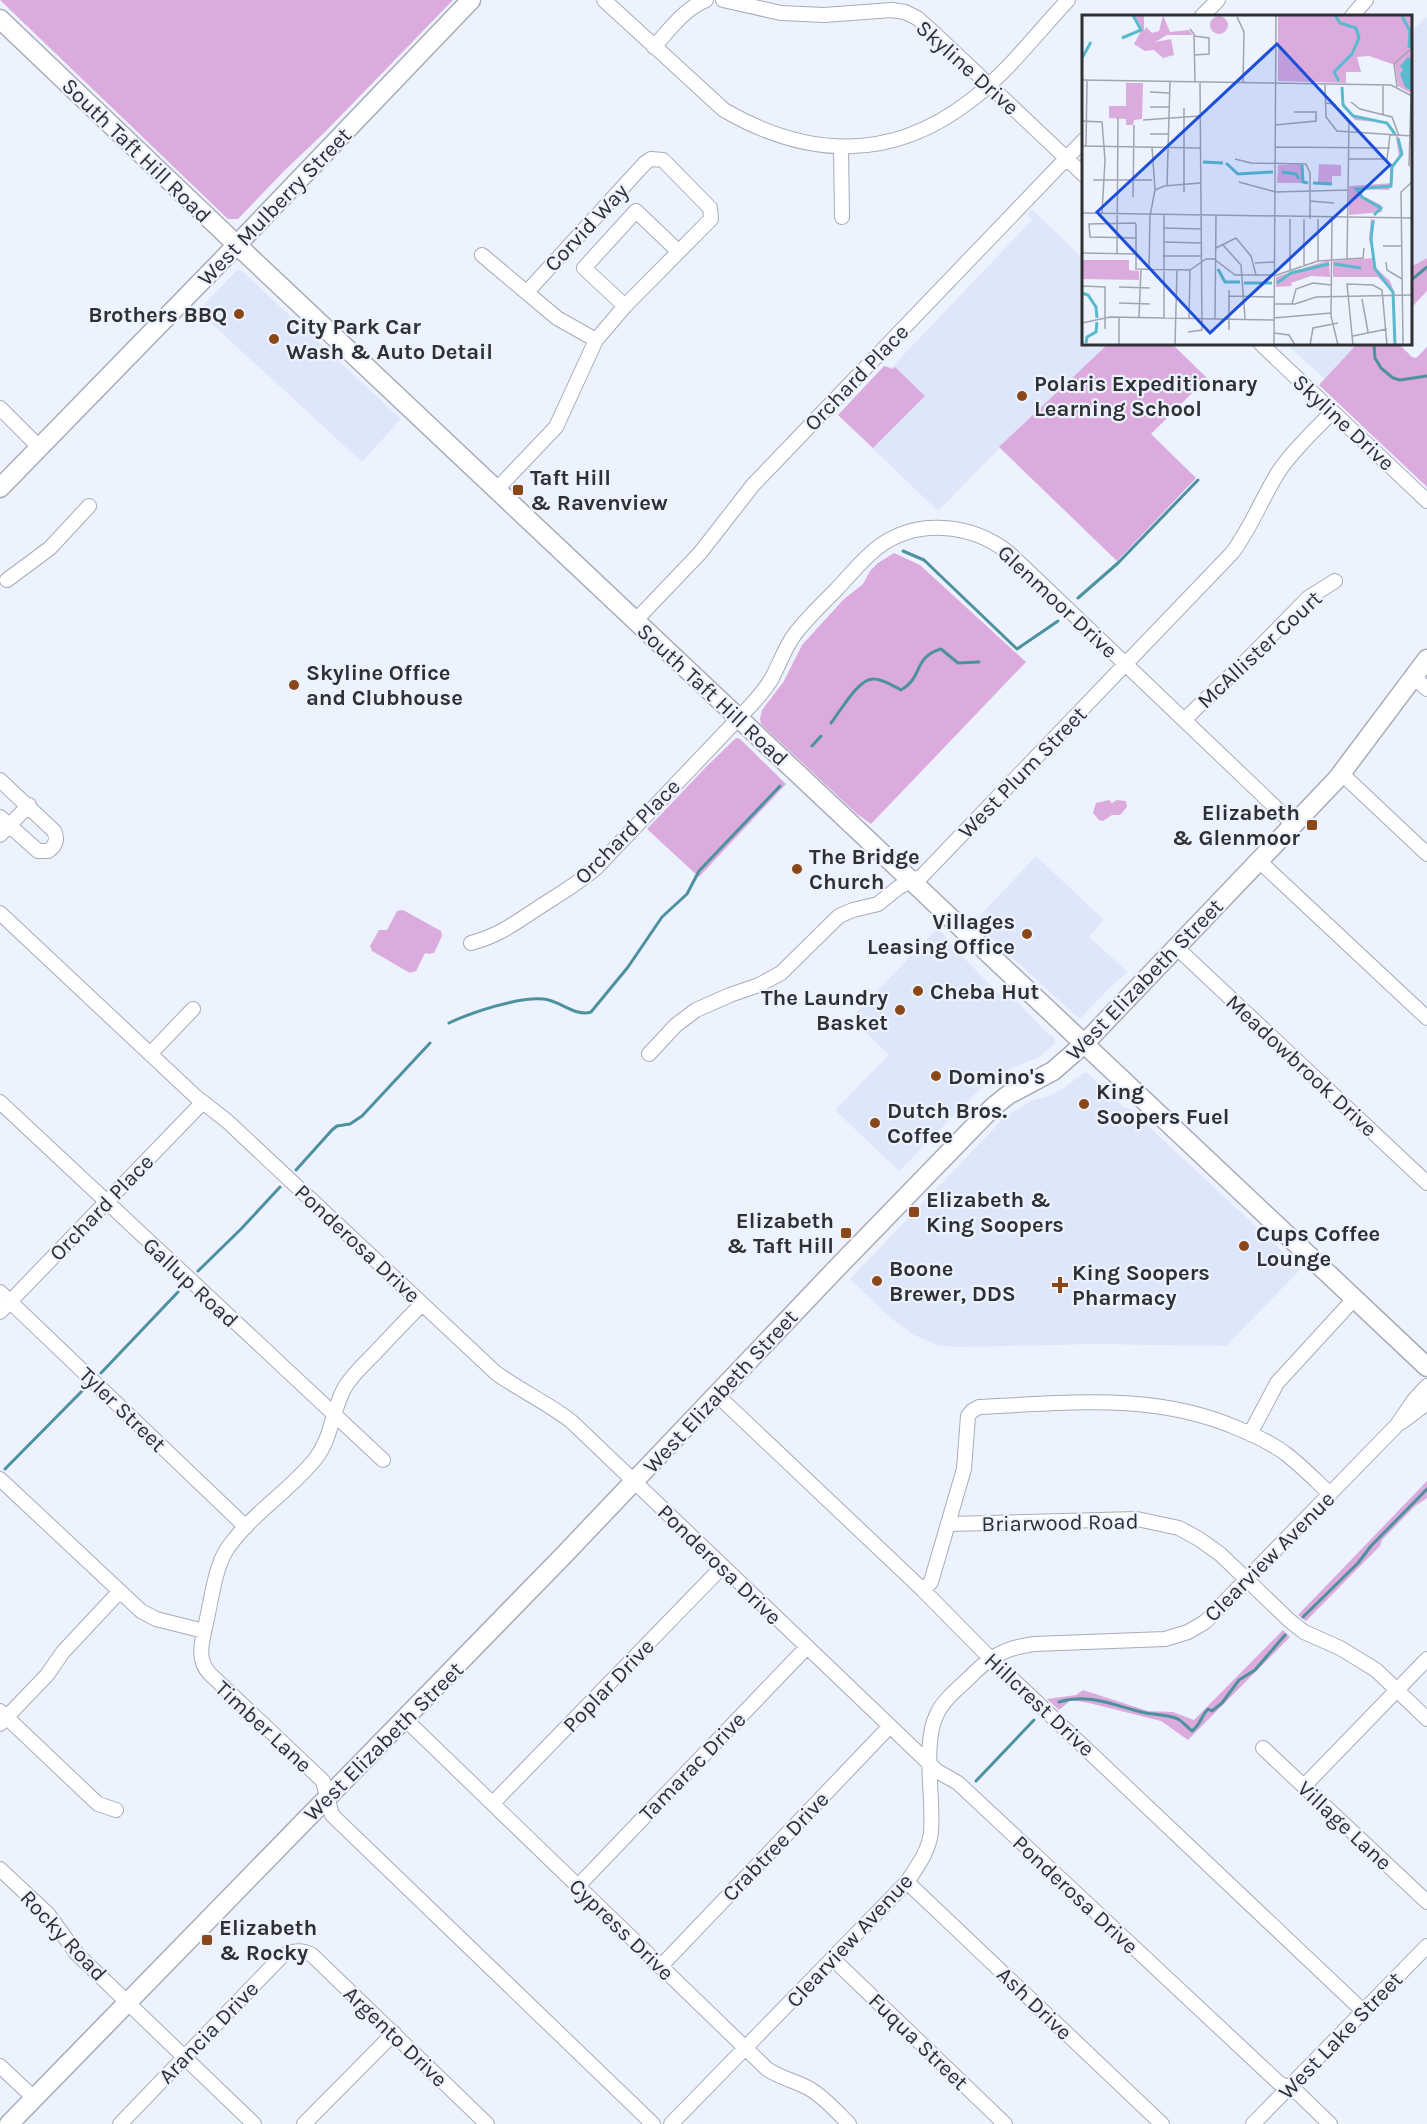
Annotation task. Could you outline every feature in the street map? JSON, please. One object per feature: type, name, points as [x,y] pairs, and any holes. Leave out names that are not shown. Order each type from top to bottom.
[{"type":"main road","name":"West Mulberry Street","points":[[0,488],[471,0]]},
{"type":"main road","name":"South Taft Hill Road","points":[[0,19],[496,490],[1427,1366]]},
{"type":"main road","name":"West Elizabeth Street","points":[[9,2124],[405,1719],[993,1107],[1008,1095],[1053,1071],[1084,1044],[1341,773],[1420,683],[1427,659]]},
{"type":"street","points":[[604,0],[724,110],[746,123],[769,132],[800,141],[841,147],[876,145],[918,132],[956,111],[989,84],[1068,0]]},
{"type":"street","points":[[654,47],[681,17],[706,0]]},
{"type":"street","name":"Skyline Drive","points":[[723,0],[781,14],[824,15],[877,10],[905,12],[930,29],[1082,174]]},
{"type":"street","points":[[1203,15],[1218,0]]},
{"type":"street","points":[[1353,15],[1366,0]]},
{"type":"street","name":"Orchard Place","points":[[635,621],[700,553],[753,485],[1082,141]]},
{"type":"street","points":[[841,147],[842,217]]},
{"type":"street","name":"Corvid Way","points":[[527,292],[651,159],[663,160],[710,208],[711,219],[678,251]]},
{"type":"street","points":[[496,490],[556,427],[596,340],[678,251],[636,211],[584,268],[625,306]]},
{"type":"street","points":[[482,255],[556,318],[596,340]]},
{"type":"street","name":"Skyline Drive","points":[[1262,345],[1427,501]]},
{"type":"street","points":[[0,408],[39,447]]},
{"type":"street","name":"West Plum Street","points":[[649,1054],[676,1025],[696,1010],[730,994],[772,980],[786,970],[839,916],[878,904],[899,887],[924,874],[1232,553],[1281,468],[1332,411]]},
{"type":"street","points":[[8,580],[50,548],[89,506]]},
{"type":"street","name":"Glenmoor Drive","points":[[738,718],[765,689],[795,634],[867,557],[891,539],[904,534],[938,528],[962,530],[993,541],[1009,553],[1293,824]]},
{"type":"street","name":"McAllister Court","points":[[1184,720],[1308,598],[1335,581]]},
{"type":"street","name":"Orchard Place","points":[[471,943],[490,938],[585,878],[738,718]]},
{"type":"street","points":[[1341,773],[1427,854]]},
{"type":"street","points":[[0,780],[29,805],[54,831],[56,840],[51,849],[45,852],[38,851],[3,826],[29,805]]},
{"type":"street","points":[[1258,860],[1427,1018]]},
{"type":"street","name":"Ponderosa Drive","points":[[0,914],[202,1102],[228,1121],[496,1373],[572,1422],[930,1765],[958,1783],[1279,2083],[1299,2094],[1330,2124]]},
{"type":"street","name":"Meadowbrook Drive","points":[[1176,947],[1427,1183]]},
{"type":"street","points":[[150,1054],[193,1009]]},
{"type":"street","name":"Gallup Road","points":[[0,1102],[383,1460]]},
{"type":"street","name":"Orchard Place","points":[[3,1302],[107,1202],[202,1102]]},
{"type":"street","points":[[1250,1434],[1277,1383],[1354,1299]]},
{"type":"street","name":"Tyler Street","points":[[3,1302],[246,1527]]},
{"type":"street","points":[[0,1479],[141,1611],[156,1619],[204,1631],[221,1560],[226,1550],[316,1457],[326,1442],[339,1400],[352,1377],[422,1304]]},
{"type":"street","name":"Clearview Avenue","points":[[1397,1425],[1413,1400],[1427,1386]]},
{"type":"street","name":"Hillcrest Drive","points":[[717,1395],[923,1590],[990,1658],[1364,2011]]},
{"type":"street","points":[[923,1590],[931,1582],[964,1469],[968,1416],[979,1407],[1101,1401],[1132,1402],[1182,1409],[1217,1419],[1285,1453],[1330,1494]]},
{"type":"street","name":"Clearview Avenue","points":[[671,2124],[907,1882],[922,1859],[931,1834],[930,1743],[936,1715],[945,1701],[990,1658],[1017,1646],[1034,1644],[1165,1639],[1188,1632],[1206,1622],[1397,1425],[1427,1403]]},
{"type":"street","name":"Briarwood Road","points":[[949,1524],[1100,1521],[1118,1518],[1153,1521],[1179,1528],[1220,1554],[1304,1632],[1358,1658],[1376,1670],[1427,1719]]},
{"type":"street","name":"Poplar Drive","points":[[493,1803],[723,1566]]},
{"type":"street","points":[[116,1810],[98,1804],[2,1718],[46,1675],[63,1652],[120,1591]]},
{"type":"street","name":"Timber Lane","points":[[204,1631],[201,1660],[204,1668],[323,1782],[332,1815],[653,2124]]},
{"type":"street","name":"Tamarac Drive","points":[[578,1886],[807,1647]]},
{"type":"street","points":[[1304,1786],[1427,1659]]},
{"type":"street","name":"Cypress Drive","points":[[405,1719],[745,2049],[778,2076],[820,2096],[849,2124]]},
{"type":"street","name":"Crabtree Drive","points":[[660,1967],[890,1726]]},
{"type":"street","name":"Village Lane","points":[[1263,1748],[1427,1902]]},
{"type":"street","name":"Rocky Road","points":[[0,1869],[48,1914],[77,1954],[254,2124]]},
{"type":"street","name":"Ash Drive","points":[[907,1882],[1162,2124]]},
{"type":"street","name":"West Lake Street","points":[[1253,2124],[1427,1946]]},
{"type":"street","name":"Argento Drive","points":[[302,1951],[312,1955],[487,2124]]},
{"type":"street","name":"Arancia Drive","points":[[120,2124],[281,1957],[288,1952],[302,1951]]},
{"type":"street","name":"Fuqua Street","points":[[832,1958],[1005,2124]]},
{"type":"street","points":[[304,2124],[393,2033]]},
{"type":"street","points":[[0,2066],[34,2098]]},
{"type":"shaded area","points":[[0,0],[453,0],[238,219],[228,219]]},
{"type":"shaded area","points":[[1427,16],[1427,258],[1412,266],[1412,31]]},
{"type":"shaded area","name":"Polaris Expeditionary Learning School","points":[[1032,209],[1082,258],[1082,345],[1173,345],[1207,378],[1151,434],[1196,478],[1117,561],[1000,448],[938,511],[838,415],[884,366],[892,367],[1032,220],[1028,214]]},
{"type":"shaded area","points":[[1427,258],[1427,291],[1412,307],[1412,266]]},
{"type":"shaded area","points":[[237,270],[242,271],[401,419],[362,462],[198,311]]},
{"type":"shaded area","points":[[1107,345],[1173,345],[1207,378],[1151,434],[1196,478],[1117,561],[999,447]]},
{"type":"shaded area","points":[[1287,345],[1356,345],[1325,379]]},
{"type":"shaded area","points":[[1356,345],[1400,345],[1416,358],[1427,347],[1427,487],[1319,385]]},
{"type":"shaded area","points":[[884,366],[893,369],[895,367],[925,396],[873,448],[838,415]]},
{"type":"shaded area","points":[[894,553],[920,565],[1026,662],[871,824],[857,814],[761,724],[760,719],[762,710],[784,681],[802,645],[844,599],[863,584],[870,571],[878,563]]},
{"type":"shaded area","points":[[736,738],[740,739],[786,784],[699,877],[647,829]]},
{"type":"shaded area","points":[[1109,800],[1112,803],[1117,800],[1126,801],[1127,807],[1120,815],[1112,815],[1103,821],[1099,820],[1093,813],[1096,803]]},
{"type":"shaded area","points":[[1036,856],[1104,920],[1089,937],[1128,972],[1111,986],[1081,1018],[1076,1016],[974,922]]},
{"type":"shaded area","points":[[403,910],[441,931],[442,936],[434,953],[425,953],[416,971],[410,973],[372,951],[370,946],[379,930],[387,930],[397,911]]},
{"type":"shaded area","points":[[938,928],[1002,997],[1011,995],[1047,1033],[1054,1037],[1055,1043],[1038,1058],[989,1080],[899,1171],[835,1110],[889,1055],[851,1018]]},
{"type":"shaded area","points":[[1084,1073],[1088,1073],[1123,1107],[1130,1109],[1301,1269],[1226,1346],[1095,1344],[957,1347],[937,1345],[914,1335],[892,1319],[850,1279],[1005,1117],[1033,1100],[1046,1097],[1064,1088]]},
{"type":"shaded area","points":[[1427,1481],[1427,1498],[1415,1506],[1382,1540],[1380,1546],[1306,1621],[1298,1615]]},
{"type":"shaded area","points":[[1283,1630],[1290,1637],[1188,1740],[1161,1721],[1071,1700],[1059,1710],[1047,1699],[1076,1695],[1083,1690],[1148,1711],[1173,1712],[1194,1720]]},
{"type":"waterway","points":[[1412,279],[1427,267]]},
{"type":"waterway","points":[[1374,345],[1375,358],[1381,368],[1393,378],[1400,380],[1427,376]]},
{"type":"waterway","points":[[1078,598],[1118,563],[1198,480]]},
{"type":"waterway","points":[[903,551],[924,560],[1017,649],[1058,621]]},
{"type":"waterway","points":[[831,723],[862,683],[877,679],[901,690],[913,680],[926,657],[941,649],[958,663],[979,662]]},
{"type":"waterway","points":[[812,746],[821,736]]},
{"type":"waterway","points":[[449,1023],[495,1006],[533,999],[549,1000],[579,1012],[591,1012],[628,967],[662,917],[687,894],[699,871],[780,786]]},
{"type":"waterway","points":[[296,1170],[332,1130],[337,1126],[350,1124],[362,1116],[430,1043]]},
{"type":"waterway","points":[[198,1271],[280,1187]]},
{"type":"waterway","points":[[101,1373],[178,1292]]},
{"type":"waterway","points":[[5,1469],[84,1389]]},
{"type":"waterway","points":[[1303,1617],[1358,1563],[1371,1546],[1427,1489]]},
{"type":"waterway","points":[[1059,1702],[1080,1699],[1100,1701],[1145,1713],[1173,1717],[1192,1731],[1208,1709],[1212,1711],[1222,1703],[1239,1680],[1255,1670],[1285,1635]]},
{"type":"waterway","points":[[976,1781],[1034,1720]]},
{"type":"place","name":"Brothers BBQ","points":[[239,314]]},
{"type":"place","name":"City Park Car Wash & Auto Detail","points":[[274,339]]},
{"type":"place","name":"Polaris Expeditionary Learning School","points":[[1022,396]]},
{"type":"place","name":"Taft Hill & Ravenview","points":[[518,490]]},
{"type":"place","name":"Skyline Office and Clubhouse","points":[[294,685]]},
{"type":"place","name":"Elizabeth & Glenmoor","points":[[1312,825]]},
{"type":"place","name":"The Bridge Church","points":[[797,869]]},
{"type":"place","name":"Villages Leasing Office","points":[[1027,934]]},
{"type":"place","name":"Cheba Hut","points":[[918,991]]},
{"type":"place","name":"The Laundry Basket","points":[[900,1010]]},
{"type":"place","name":"Domino's","points":[[936,1076]]},
{"type":"place","name":"King Soopers Fuel","points":[[1084,1104]]},
{"type":"place","name":"Dutch Bros. Coffee","points":[[875,1123]]},
{"type":"place","name":"Elizabeth & King Soopers","points":[[914,1212]]},
{"type":"place","name":"Elizabeth & Taft Hill","points":[[846,1233]]},
{"type":"place","name":"Cups Coffee Lounge","points":[[1244,1246]]},
{"type":"place","name":"Boone Brewer, DDS","points":[[877,1281]]},
{"type":"place","name":"King Soopers Pharmacy","points":[[1060,1285]]},
{"type":"place","name":"Elizabeth & Rocky","points":[[207,1940]]}]
